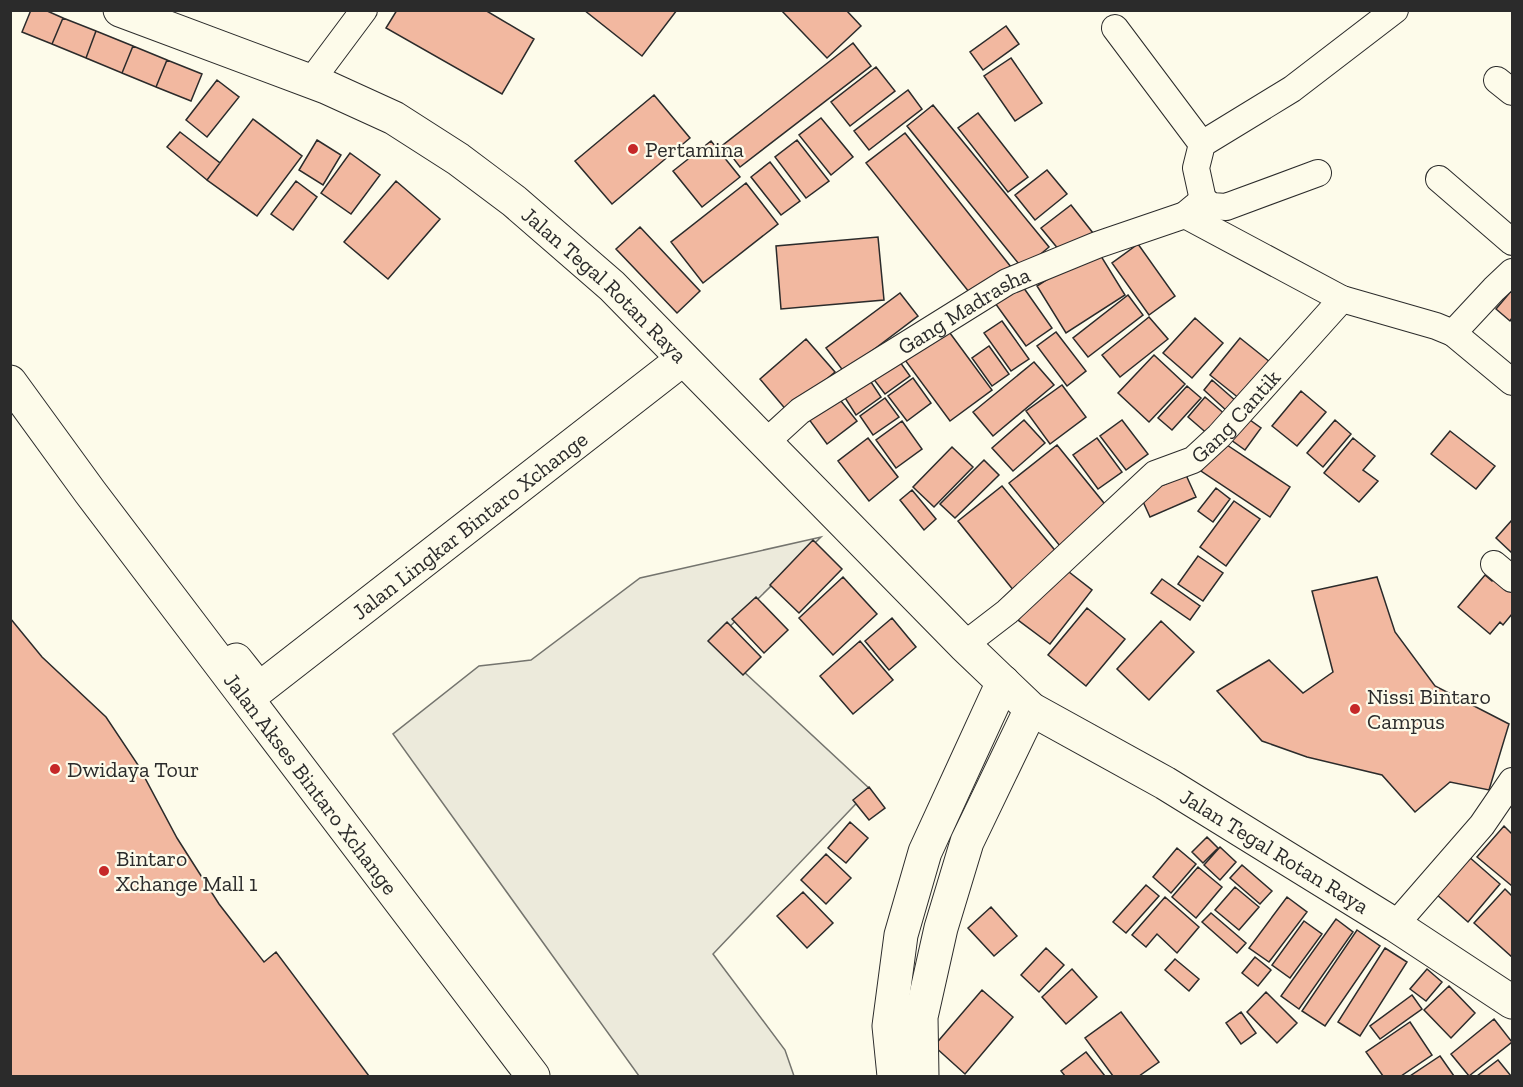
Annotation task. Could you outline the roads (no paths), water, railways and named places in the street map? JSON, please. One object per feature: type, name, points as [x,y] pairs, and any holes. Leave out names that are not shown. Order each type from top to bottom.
[{"type":"main road","name":"Jalan Tegal Rotan Raya","points":[[120,10],[311,81],[394,118],[458,159],[514,201],[612,286],[963,645],[1031,709],[1165,783],[1395,925],[1512,1002]]},
{"type":"main road","name":"Jalan Lingkar Bintaro Xchange","points":[[259,689],[683,359]]},
{"type":"main road","name":"Jalan Akses Bintaro Xchange","points":[[10,382],[90,492],[532,1077]]},
{"type":"main road","name":"Jalan Akses Bintaro Xchange","points":[[90,492],[114,503],[259,689]]},
{"type":"main road","points":[[894,1077],[889,1026],[901,935],[925,852],[1003,682]]},
{"type":"main road","points":[[922,1077],[921,1017],[941,928],[967,842],[1031,709]]},
{"type":"street","points":[[311,81],[364,10]]},
{"type":"street","points":[[1194,208],[1196,168],[1202,144],[1292,89],[1395,10]]},
{"type":"street","points":[[1115,28],[1202,144]]},
{"type":"street","points":[[1194,208],[1226,207],[1318,173]]},
{"type":"street","points":[[1439,179],[1512,242]]},
{"type":"street","points":[[1194,208],[1342,299],[1453,333],[1512,382]]},
{"type":"street","name":"Gang Madrasha","points":[[765,443],[800,411],[1007,282],[1194,208]]},
{"type":"street","points":[[1453,333],[1512,272]]},
{"type":"street","name":"Gang Cantik","points":[[963,645],[1007,612],[1155,474],[1193,460],[1219,436],[1342,299]]},
{"type":"street","points":[[1395,925],[1482,825],[1512,781]]},
{"type":"place","name":"Pertamina","points":[[633,149]]},
{"type":"place","name":"Nissi Bintaro Campus","points":[[1355,709]]},
{"type":"place","name":"Dwidaya Tour","points":[[55,769]]},
{"type":"place","name":"Bintaro Xchange Mall 1","points":[[104,871]]}]
